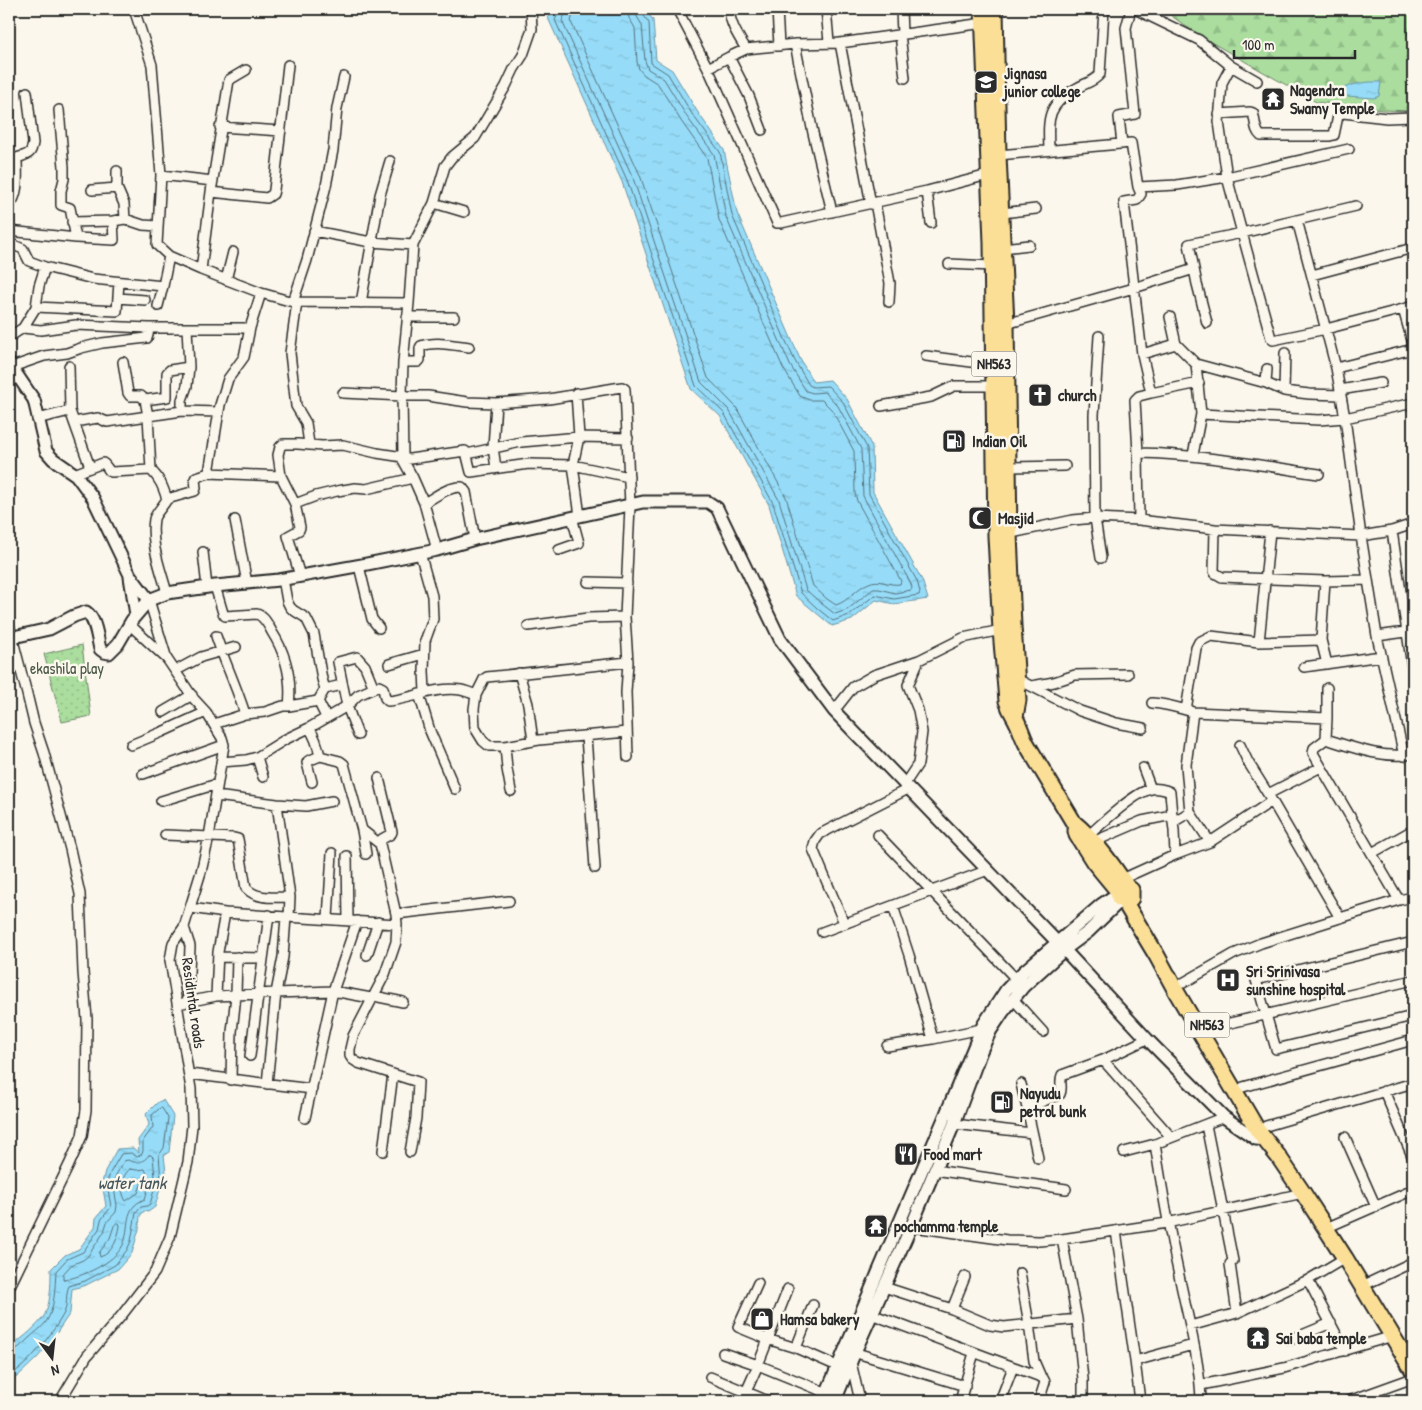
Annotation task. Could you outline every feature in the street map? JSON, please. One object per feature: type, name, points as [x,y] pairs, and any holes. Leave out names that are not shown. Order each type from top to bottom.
[{"type":"highway","name":"NH563","points":[[995,9],[988,175],[994,386],[1003,535],[1017,679],[1018,700],[1015,717]]},
{"type":"highway","name":"NH563","points":[[984,16],[1002,213],[1006,324],[1007,467],[1001,630],[1007,701],[1010,711],[1015,717],[1026,743],[1074,823],[1090,839],[1123,893],[1183,983],[1243,1087],[1278,1156],[1345,1258],[1413,1370]]},
{"type":"highway","name":"NH563","points":[[1074,823],[1077,835],[1094,862],[1123,893],[1177,993],[1254,1124],[1268,1135]]},
{"type":"street","points":[[134,9],[152,65],[160,175],[157,245],[169,256],[201,270],[261,293],[295,302],[409,303]]},
{"type":"street","points":[[437,550],[424,503],[403,458],[403,362],[413,245],[434,203],[445,166],[452,157],[475,138],[523,55],[532,29],[531,9]]},
{"type":"street","points":[[676,9],[708,68],[777,223],[875,203],[988,175]]},
{"type":"street","points":[[730,9],[730,20],[746,50]]},
{"type":"street","points":[[776,9],[779,46]]},
{"type":"street","points":[[826,9],[829,42]]},
{"type":"street","points":[[901,9],[905,78]]},
{"type":"street","points":[[1049,150],[1048,122],[1052,110],[1066,94],[1092,81],[1100,74],[1104,9]]},
{"type":"street","points":[[1122,144],[1119,117],[1135,114],[1126,28],[1131,9]]},
{"type":"street","points":[[1135,9],[1199,40],[1231,66],[1257,81]]},
{"type":"street","points":[[708,68],[746,50],[795,44],[840,43],[901,34],[984,16]]},
{"type":"street","points":[[840,43],[875,203],[890,283],[889,302]]},
{"type":"street","points":[[795,44],[813,133],[832,212]]},
{"type":"street","points":[[729,57],[762,130]]},
{"type":"street","points":[[211,192],[267,198],[271,196],[274,190],[282,131],[288,66]]},
{"type":"street","points":[[1231,66],[1222,83],[1218,122],[1228,177],[1270,338],[1278,340],[1413,306]]},
{"type":"street","points":[[201,270],[228,80],[246,70]]},
{"type":"street","points":[[309,444],[306,423],[296,406],[290,353],[295,302],[328,177],[337,108],[344,77]]},
{"type":"street","points":[[9,201],[13,200],[15,196],[18,173],[13,157],[29,154],[32,151],[33,143],[27,92]]},
{"type":"street","points":[[59,110],[64,167],[61,205],[70,208],[76,238]]},
{"type":"street","points":[[1219,114],[1253,113],[1256,129],[1261,136],[1330,136],[1334,134],[1338,116],[1344,113],[1387,118],[1413,117]]},
{"type":"street","points":[[220,127],[282,131]]},
{"type":"street","points":[[998,155],[1131,143],[1138,187],[1141,194],[1137,200],[1124,202],[1142,354],[1151,393]]},
{"type":"street","points":[[1138,187],[1177,185],[1228,177],[1349,149]]},
{"type":"street","points":[[361,303],[380,196],[390,161]]},
{"type":"street","points":[[117,171],[117,188],[124,204],[125,219]]},
{"type":"street","points":[[160,175],[213,181]]},
{"type":"street","points":[[92,190],[117,188]]},
{"type":"street","points":[[926,191],[931,223]]},
{"type":"street","points":[[434,203],[464,212]]},
{"type":"street","points":[[1208,323],[1189,244],[1356,206]]},
{"type":"street","points":[[1002,213],[1036,209]]},
{"type":"street","points":[[72,222],[125,219],[143,225],[158,226]]},
{"type":"street","points":[[1297,220],[1336,368],[1377,636],[1404,756]]},
{"type":"street","points":[[9,231],[114,240],[113,221]]},
{"type":"street","points":[[314,231],[371,242],[413,245]]},
{"type":"street","points":[[9,243],[23,249],[32,263],[46,267],[93,279],[163,286]]},
{"type":"street","points":[[1003,248],[1029,246]]},
{"type":"street","points":[[1312,275],[1413,248]]},
{"type":"street","points":[[226,280],[233,252]]},
{"type":"street","points":[[158,306],[169,256]]},
{"type":"street","points":[[950,264],[992,266]]},
{"type":"street","points":[[9,337],[23,328],[36,307],[39,286],[46,267]]},
{"type":"street","points":[[1006,324],[1194,269]]},
{"type":"street","points":[[36,307],[117,311],[119,282]]},
{"type":"street","points":[[209,473],[220,405],[228,380],[244,357],[250,328],[261,293]]},
{"type":"street","points":[[118,298],[145,300]]},
{"type":"street","points":[[1403,309],[1413,344]]},
{"type":"street","points":[[407,317],[454,316]]},
{"type":"street","points":[[1170,317],[1176,344],[1196,364],[1266,383],[1284,391],[1309,394],[1340,392],[1381,383]]},
{"type":"street","points":[[23,328],[41,330],[76,325],[148,328],[250,328]]},
{"type":"street","points":[[148,328],[147,338],[102,343],[67,353],[44,356],[10,365],[34,400],[46,451],[53,459],[74,474],[93,498],[130,575],[149,600],[167,659]]},
{"type":"street","points":[[182,412],[182,400],[187,386],[189,367],[187,328]]},
{"type":"street","points":[[1099,336],[1094,415],[1096,518],[1101,558]]},
{"type":"street","points":[[403,362],[418,362],[420,360],[421,346],[426,344],[469,347]]},
{"type":"street","points":[[1142,354],[1176,344]]},
{"type":"street","points":[[1336,368],[1413,349]]},
{"type":"street","points":[[1284,391],[1285,353]]},
{"type":"street","points":[[926,356],[994,365]]},
{"type":"street","points":[[123,362],[130,396],[141,396],[146,400],[151,470],[162,484],[166,499]]},
{"type":"street","points":[[1193,455],[1201,414],[1196,364]]},
{"type":"street","points":[[69,366],[70,411],[90,467]]},
{"type":"street","points":[[146,400],[167,397],[167,373],[170,370],[189,367]]},
{"type":"street","points":[[1266,383],[1267,369]]},
{"type":"street","points":[[1139,520],[1135,400],[1139,396],[1199,383]]},
{"type":"street","points":[[880,406],[931,398],[954,386],[994,386]]},
{"type":"street","points":[[343,393],[428,396],[467,402],[496,403],[549,399],[615,388],[625,389],[630,506],[625,617],[628,662],[626,692],[628,757]]},
{"type":"street","points":[[559,550],[579,543],[573,465],[579,437],[576,394]]},
{"type":"street","points":[[496,403],[493,447],[496,468]]},
{"type":"street","points":[[1201,414],[1319,420],[1345,418],[1413,403]]},
{"type":"street","points":[[38,419],[70,411]]},
{"type":"street","points":[[74,422],[98,418],[108,422],[182,412],[218,412]]},
{"type":"street","points":[[467,454],[521,442],[579,437],[628,438]]},
{"type":"street","points":[[300,576],[288,536],[300,528],[295,504],[281,476],[278,455],[282,444],[343,445],[403,458],[465,451],[471,472],[529,464],[573,465],[629,477]]},
{"type":"street","points":[[1138,453],[1193,455],[1319,474]]},
{"type":"street","points":[[74,474],[103,463],[111,472],[151,470]]},
{"type":"street","points":[[1007,467],[1065,466]]},
{"type":"street","points":[[167,593],[154,544],[154,517],[166,499],[195,491],[194,479],[209,473],[281,476]]},
{"type":"street","points":[[295,504],[337,491],[355,488],[366,489],[413,478]]},
{"type":"street","points":[[424,503],[446,491],[458,486],[462,487],[466,492],[475,539]]},
{"type":"street","points":[[11,637],[49,629],[86,612],[92,620],[100,649],[109,653],[118,644],[132,620],[149,600],[167,593],[283,579],[359,566],[437,550],[475,539],[642,502],[708,502],[717,508],[780,639],[834,711],[1224,1117],[1256,1139],[1384,1091],[1413,1083]]},
{"type":"street","points":[[1003,535],[1073,520],[1096,518],[1139,520],[1215,529],[1361,536],[1392,531],[1413,524]]},
{"type":"street","points":[[235,520],[247,583]]},
{"type":"street","points":[[1215,529],[1214,571],[1222,576],[1325,581],[1368,580]]},
{"type":"street","points":[[1259,642],[1270,531]]},
{"type":"street","points":[[1392,531],[1410,631],[1413,673]]},
{"type":"street","points":[[203,552],[211,587],[225,616],[258,614],[267,624],[283,652],[291,692],[289,706]]},
{"type":"street","points":[[420,553],[432,596],[432,619],[424,641],[422,693],[430,730],[455,789]]},
{"type":"street","points":[[359,566],[372,619],[379,628]]},
{"type":"street","points":[[130,575],[132,620],[167,659],[214,724],[224,745],[143,774]]},
{"type":"street","points":[[283,579],[290,607],[306,618],[314,634],[325,689],[318,702]]},
{"type":"street","points":[[1325,581],[1321,640],[1327,664]]},
{"type":"street","points":[[588,582],[627,583]]},
{"type":"street","points":[[528,626],[588,618],[625,617]]},
{"type":"street","points":[[9,624],[34,723],[70,849],[80,894],[87,1018],[86,1110],[82,1136],[9,1288]]},
{"type":"street","points":[[834,711],[853,687],[874,675],[919,660],[963,638],[1001,630]]},
{"type":"street","points":[[1377,636],[1410,631]]},
{"type":"street","points":[[216,636],[221,652],[238,689],[245,714]]},
{"type":"street","points":[[1210,842],[1190,812],[1186,765],[1196,648],[1199,642],[1211,636],[1259,642],[1321,640]]},
{"type":"street","points":[[175,671],[201,657],[236,647]]},
{"type":"street","points":[[390,664],[424,654]]},
{"type":"street","points":[[1304,667],[1382,656]]},
{"type":"street","points":[[358,735],[347,706],[338,662],[357,657],[365,666],[374,688]]},
{"type":"street","points":[[844,923],[813,849],[815,841],[820,834],[906,787],[918,764],[922,732],[918,710],[908,685],[919,660]]},
{"type":"street","points":[[627,732],[534,741],[505,746],[489,746],[483,742],[475,728],[474,709],[476,695],[484,679],[488,677],[628,662]]},
{"type":"street","points":[[519,673],[528,704],[534,741]]},
{"type":"street","points":[[1032,686],[1054,682],[1075,675],[1128,674]]},
{"type":"street","points":[[1017,679],[1080,711],[1116,723],[1143,728]]},
{"type":"street","points":[[325,689],[342,684]]},
{"type":"street","points":[[221,762],[257,757],[347,706],[358,695],[379,686],[383,688],[385,698],[388,701],[448,689],[462,690],[476,695]]},
{"type":"street","points":[[1326,739],[1327,688]]},
{"type":"street","points":[[163,712],[192,695]]},
{"type":"street","points":[[214,724],[245,714],[265,712],[283,706],[318,702]]},
{"type":"street","points":[[318,702],[326,717]]},
{"type":"street","points":[[1152,703],[1166,704],[1190,711],[1327,718]]},
{"type":"street","points":[[131,745],[206,712]]},
{"type":"street","points":[[309,728],[317,743],[320,756]]},
{"type":"street","points":[[586,736],[595,868]]},
{"type":"street","points":[[1326,739],[1364,751],[1404,756],[1413,754]]},
{"type":"street","points":[[1326,739],[1314,748],[1313,751],[1320,767],[1399,900]]},
{"type":"street","name":"Residintal roads","points":[[60,1401],[87,1356],[155,1272],[170,1237],[188,1162],[192,1126],[191,1089],[170,960],[173,942],[184,926],[201,872],[209,837],[224,745]]},
{"type":"street","points":[[1240,745],[1248,762],[1340,918]]},
{"type":"street","points":[[505,746],[511,791]]},
{"type":"street","points":[[312,782],[308,761],[320,756],[340,761],[344,764],[362,830],[366,854]]},
{"type":"street","points":[[257,757],[263,777]]},
{"type":"street","points":[[835,1401],[850,1354],[898,1224],[981,1029],[991,1012],[1016,979],[1061,946],[1088,932],[1123,893],[1176,855],[1210,842],[1270,798],[1320,767]]},
{"type":"street","points":[[1143,768],[1151,789]]},
{"type":"street","points":[[379,778],[392,832],[382,839],[380,844],[396,914],[396,942],[385,974],[352,1036],[350,1056],[358,1062],[418,1082],[416,1118],[410,1152]]},
{"type":"street","points":[[161,801],[218,784]]},
{"type":"street","points":[[1090,839],[1126,804],[1151,789],[1166,790],[1170,792],[1176,855]]},
{"type":"street","points":[[216,796],[277,804],[310,806],[332,801]]},
{"type":"street","points":[[267,1084],[276,993],[283,956],[290,897],[277,804]]},
{"type":"street","points":[[1090,839],[1142,821],[1172,818],[1190,812]]},
{"type":"street","points":[[362,830],[380,844]]},
{"type":"street","points":[[1372,853],[1413,830]]},
{"type":"street","points":[[165,834],[238,839],[246,888],[252,894],[262,897],[290,897]]},
{"type":"street","points":[[878,835],[1016,979]]},
{"type":"street","points":[[328,918],[332,853]]},
{"type":"street","points":[[305,1118],[333,991],[352,921],[347,856]]},
{"type":"street","points":[[822,932],[988,870]]},
{"type":"street","points":[[1183,983],[1234,954],[1261,943],[1413,897]]},
{"type":"street","points":[[396,914],[510,901]]},
{"type":"street","points":[[893,906],[933,1039]]},
{"type":"street","points":[[191,908],[225,913],[328,918],[397,924]]},
{"type":"street","points":[[216,996],[218,957],[225,913]]},
{"type":"street","points":[[250,1056],[268,915]]},
{"type":"street","points":[[366,955],[378,922]]},
{"type":"street","points":[[184,926],[190,946],[188,1001]]},
{"type":"street","points":[[1413,942],[1256,980],[1276,1049],[1413,1016]]},
{"type":"street","points":[[723,1353],[758,1365],[824,1397],[837,1366],[850,1354],[884,1287],[954,1124],[981,1051],[991,1030],[1023,987],[1061,946]]},
{"type":"street","points":[[218,957],[262,958]]},
{"type":"street","points":[[231,1080],[237,958]]},
{"type":"street","points":[[1209,1028],[1413,980]]},
{"type":"street","points":[[178,1004],[216,996],[333,991],[403,1002]]},
{"type":"street","points":[[1013,999],[1043,1032]]},
{"type":"street","points":[[887,1046],[981,1029]]},
{"type":"street","points":[[1027,1108],[1060,1094],[1060,1079],[1062,1075],[1103,1060],[1147,1039]]},
{"type":"street","points":[[1243,1087],[1413,1040]]},
{"type":"street","points":[[1103,1060],[1171,1137]]},
{"type":"street","points":[[189,1074],[312,1090]]},
{"type":"street","points":[[383,1151],[393,1074]]},
{"type":"street","points":[[1020,1084],[1038,1158]]},
{"type":"street","points":[[1384,1091],[1413,1158]]},
{"type":"street","points":[[1124,1152],[1155,1144],[1224,1117]]},
{"type":"street","points":[[954,1124],[1032,1133]]},
{"type":"street","points":[[1206,1125],[1224,1211],[1232,1262],[1236,1313]]},
{"type":"street","points":[[1345,1137],[1376,1207]]},
{"type":"street","points":[[1155,1144],[1168,1223],[1201,1385],[1201,1401]]},
{"type":"street","points":[[934,1170],[1066,1189]]},
{"type":"street","points":[[1326,1228],[1413,1190]]},
{"type":"street","points":[[898,1224],[1007,1240],[1039,1241],[1168,1223],[1303,1194]]},
{"type":"street","points":[[1116,1231],[1140,1401]]},
{"type":"street","points":[[1062,1239],[1077,1319],[1082,1401]]},
{"type":"street","points":[[1190,1326],[1236,1313],[1308,1280],[1345,1258]]},
{"type":"street","points":[[1362,1286],[1413,1262]]},
{"type":"street","points":[[1020,1273],[1034,1361],[1045,1382],[1039,1401]]},
{"type":"street","points":[[952,1309],[965,1277]]},
{"type":"street","points":[[1308,1280],[1346,1351]]},
{"type":"street","points":[[758,1283],[738,1327],[796,1348],[837,1366]]},
{"type":"street","points":[[884,1287],[952,1309],[990,1325],[1004,1327],[1077,1319]]},
{"type":"street","points":[[744,1397],[788,1289]]},
{"type":"street","points":[[796,1348],[813,1305]]},
{"type":"street","points":[[871,1314],[1041,1377]]},
{"type":"street","points":[[1290,1340],[1331,1323]]},
{"type":"street","points":[[1201,1385],[1284,1368],[1393,1336]]},
{"type":"street","points":[[1135,1360],[1193,1345]]},
{"type":"street","points":[[960,1401],[974,1353]]},
{"type":"street","points":[[850,1354],[965,1386]]},
{"type":"street","points":[[850,1354],[860,1401]]},
{"type":"street","points":[[1000,1401],[1013,1367]]},
{"type":"street","points":[[710,1377],[744,1397],[768,1401]]},
{"type":"street","points":[[1348,1401],[1361,1399],[1413,1378]]},
{"type":"green space","points":[[1162,9],[1412,9],[1413,111],[1383,110],[1316,102],[1195,33]]},
{"type":"green space","name":"ekashila play","points":[[82,645],[91,716],[62,722],[44,654]]},
{"type":"water","points":[[556,9],[645,9],[653,20],[656,60],[672,70],[724,150],[737,213],[800,359],[813,382],[830,380],[847,399],[872,447],[873,492],[922,580],[928,599],[894,604],[876,600],[852,620],[832,626],[796,596],[769,505],[720,416],[691,389],[622,182],[548,18]]},
{"type":"water","points":[[1370,82],[1381,82],[1379,96],[1374,98],[1333,95],[1342,89]]},
{"type":"water","name":"water tank","points":[[163,1100],[173,1116],[169,1152],[164,1155],[167,1182],[160,1189],[155,1207],[148,1212],[144,1211],[140,1216],[139,1229],[132,1253],[118,1269],[86,1285],[72,1289],[70,1313],[52,1340],[38,1357],[17,1377],[9,1380],[9,1348],[31,1331],[45,1314],[50,1295],[51,1269],[65,1255],[79,1249],[95,1227],[96,1218],[106,1206],[102,1183],[105,1171],[117,1149],[133,1148],[139,1153],[138,1140],[149,1125],[146,1114],[158,1102]]},
{"type":"place","name":"Jignasa junior college","points":[[986,82]]},
{"type":"place","name":"Nagendra Swamy Temple","points":[[1273,99]]},
{"type":"place","name":"church","points":[[1040,395]]},
{"type":"place","name":"Indian Oil","points":[[954,441]]},
{"type":"place","name":"Masjid","points":[[980,518]]},
{"type":"place","name":"Sri Srinivasa sunshine hospital","points":[[1228,980]]},
{"type":"place","name":"Nayudu petrol bunk","points":[[1002,1102]]},
{"type":"place","name":"Food mart","points":[[906,1154]]},
{"type":"place","name":"pochamma temple","points":[[876,1226]]},
{"type":"place","name":"Hamsa bakery","points":[[762,1319]]},
{"type":"place","name":"Sai baba temple","points":[[1258,1338]]}]
